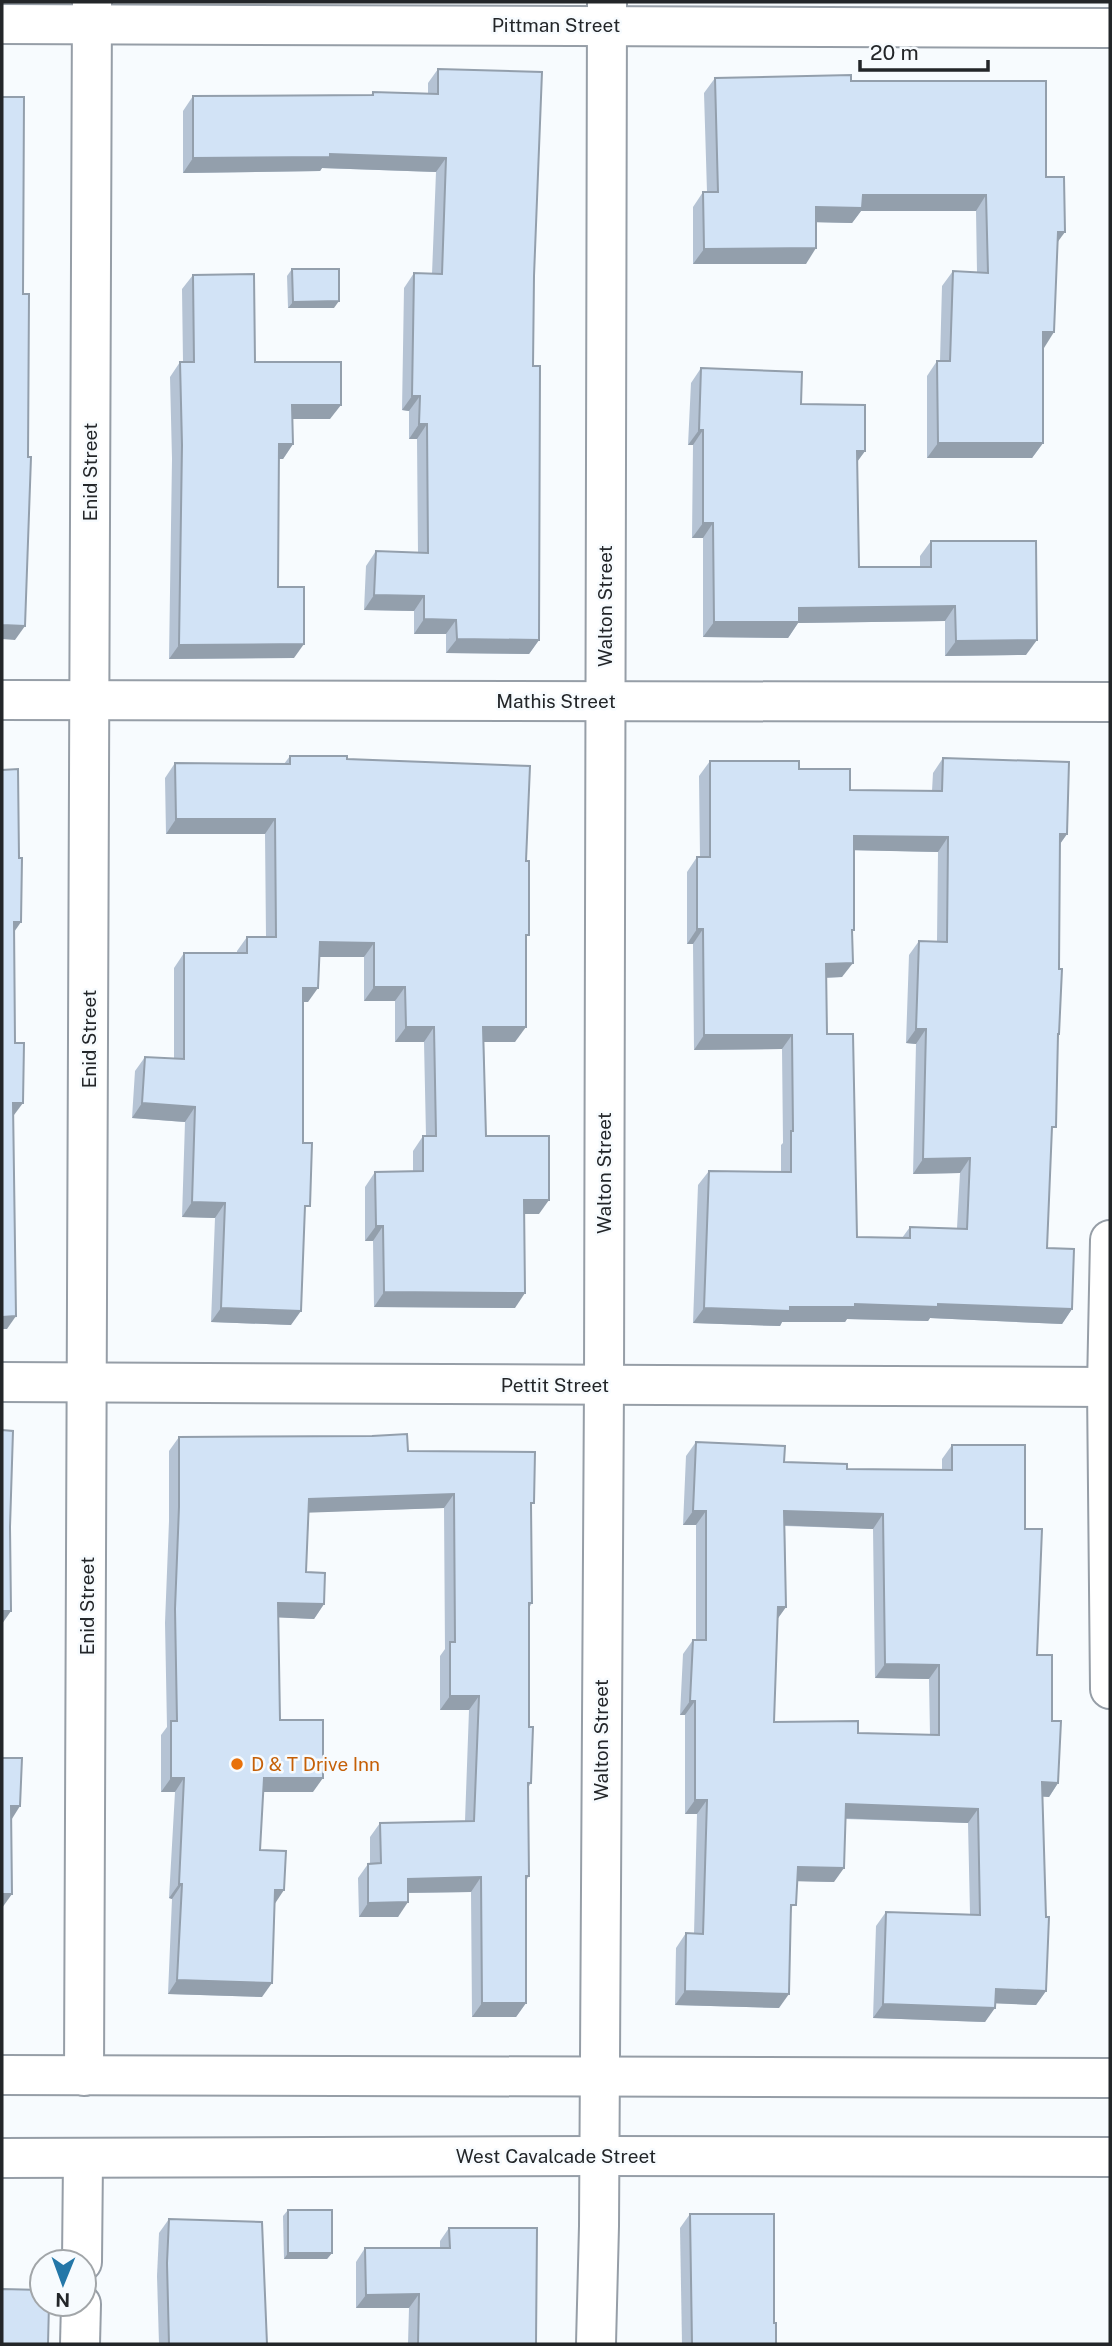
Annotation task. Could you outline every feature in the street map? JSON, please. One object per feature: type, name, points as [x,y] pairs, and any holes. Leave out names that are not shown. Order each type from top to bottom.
[{"type":"street","name":"Pittman Street","points":[[2,24],[92,13],[607,14],[1110,27]]},
{"type":"street","name":"Enid Street","points":[[84,2076],[92,13]]},
{"type":"street","name":"Walton Street","points":[[596,2344],[604,1385],[607,14]]},
{"type":"street","name":"Mathis Street","points":[[2,700],[1110,702]]},
{"type":"street","points":[[1110,1240],[1107,1387],[1110,1689]]},
{"type":"street","name":"Pettit Street","points":[[2,1382],[1107,1387]]},
{"type":"street","points":[[2,2075],[1110,2078]]},
{"type":"street","name":"West Cavalcade Street","points":[[2,2158],[1110,2157]]},
{"type":"street","points":[[82,2248],[83,2159]]},
{"type":"street","points":[[80,2344],[81,2318]]},
{"type":"building","points":[[438,69],[542,72],[533,366],[540,366],[539,640],[457,639],[456,620],[424,619],[424,596],[374,595],[376,551],[428,553],[427,424],[419,424],[420,396],[412,396],[414,273],[442,274],[446,158],[330,154],[330,157],[193,158],[193,96],[373,95],[373,92],[438,94]]},
{"type":"building","points":[[851,75],[851,81],[1046,81],[1046,177],[1064,177],[1065,232],[1058,232],[1054,332],[1043,332],[1043,443],[938,443],[937,361],[950,361],[953,271],[988,273],[986,195],[863,195],[862,208],[816,207],[816,248],[704,249],[703,192],[718,192],[715,78]]},
{"type":"building","points":[[2,97],[24,97],[23,294],[29,294],[28,457],[31,457],[25,626],[2,625]]},
{"type":"building","points":[[292,269],[339,269],[339,301],[293,302]]},
{"type":"building","points":[[254,274],[255,362],[341,362],[341,405],[292,405],[293,444],[279,444],[278,587],[304,587],[304,644],[179,645],[182,445],[180,362],[194,362],[193,275]]},
{"type":"building","points":[[701,368],[802,372],[801,404],[865,405],[865,451],[857,451],[859,567],[931,567],[931,541],[1036,541],[1037,640],[956,641],[955,606],[799,608],[799,622],[714,622],[713,523],[703,523],[703,430],[699,430]]},
{"type":"building","points":[[290,756],[347,756],[347,759],[530,766],[526,861],[529,861],[529,935],[526,935],[526,1027],[483,1027],[486,1136],[549,1136],[549,1200],[524,1200],[525,1293],[384,1292],[383,1226],[376,1226],[375,1172],[423,1171],[423,1136],[436,1136],[434,1027],[406,1027],[405,987],[374,987],[374,943],[320,942],[318,988],[303,988],[303,1143],[312,1143],[310,1206],[305,1206],[301,1311],[221,1308],[225,1203],[192,1202],[195,1107],[142,1103],[145,1057],[184,1059],[184,953],[247,953],[247,937],[276,937],[275,819],[176,819],[175,763],[290,764]]},
{"type":"building","points":[[943,758],[1069,762],[1067,834],[1060,834],[1059,969],[1062,969],[1056,1127],[1052,1127],[1047,1248],[1074,1249],[1072,1309],[938,1304],[938,1307],[855,1304],[855,1307],[790,1307],[790,1311],[704,1308],[709,1171],[791,1172],[793,1131],[792,1035],[704,1035],[703,929],[697,929],[697,857],[710,857],[710,761],[799,761],[799,769],[850,769],[850,790],[942,791]],"holes":[[[854,836],[948,837],[947,942],[919,941],[916,1029],[926,1029],[923,1159],[970,1158],[967,1229],[910,1227],[910,1238],[857,1237],[853,1034],[827,1034],[826,964],[853,963]]]},
{"type":"building","points":[[18,769],[19,858],[22,858],[21,922],[14,922],[15,1043],[24,1043],[23,1103],[13,1103],[16,1316],[2,1317],[2,770]]},
{"type":"building","points":[[2,1430],[13,1431],[11,1611],[2,1611]]},
{"type":"building","points":[[407,1434],[408,1451],[535,1452],[534,1503],[531,1503],[532,1603],[529,1603],[529,1727],[533,1727],[531,1783],[528,1783],[526,2003],[482,2003],[481,1877],[408,1879],[408,1902],[368,1903],[368,1864],[381,1863],[380,1823],[474,1821],[479,1696],[450,1696],[450,1642],[455,1642],[454,1494],[309,1499],[306,1572],[325,1573],[324,1604],[278,1603],[280,1720],[323,1720],[323,1778],[264,1778],[260,1850],[286,1851],[284,1890],[275,1890],[272,1983],[177,1980],[184,1778],[171,1778],[171,1721],[177,1721],[175,1609],[179,1437]]},
{"type":"building","points":[[696,1442],[785,1446],[784,1462],[847,1464],[847,1469],[952,1470],[952,1445],[1025,1445],[1025,1529],[1042,1529],[1037,1655],[1052,1655],[1052,1721],[1061,1721],[1058,1783],[1042,1782],[1046,1917],[1049,1917],[1046,1991],[996,1989],[995,2008],[883,2004],[886,1912],[980,1915],[978,1809],[846,1804],[844,1868],[798,1867],[796,1905],[791,1905],[789,1994],[685,1991],[686,1933],[703,1934],[707,1800],[695,1800],[695,1701],[690,1701],[693,1640],[706,1640],[706,1511],[693,1511]],"holes":[[[784,1511],[883,1514],[885,1664],[939,1665],[939,1735],[858,1733],[858,1721],[774,1722],[778,1607],[786,1607]]]},
{"type":"building","points":[[2,1758],[22,1758],[20,1806],[11,1806],[12,1894],[2,1894]]},
{"type":"building","points":[[288,2210],[332,2210],[332,2253],[288,2253]]},
{"type":"building","points":[[690,2214],[774,2214],[776,2344],[692,2344]]},
{"type":"building","points":[[169,2219],[262,2222],[267,2344],[169,2344]]},
{"type":"building","points":[[449,2228],[537,2228],[536,2344],[418,2344],[419,2294],[366,2295],[365,2248],[450,2248]]},
{"type":"building","points":[[2,2289],[28,2290],[28,2318],[49,2318],[48,2344],[2,2344]]},
{"type":"place","name":"D & T Drive Inn","points":[[237,1764]]}]
